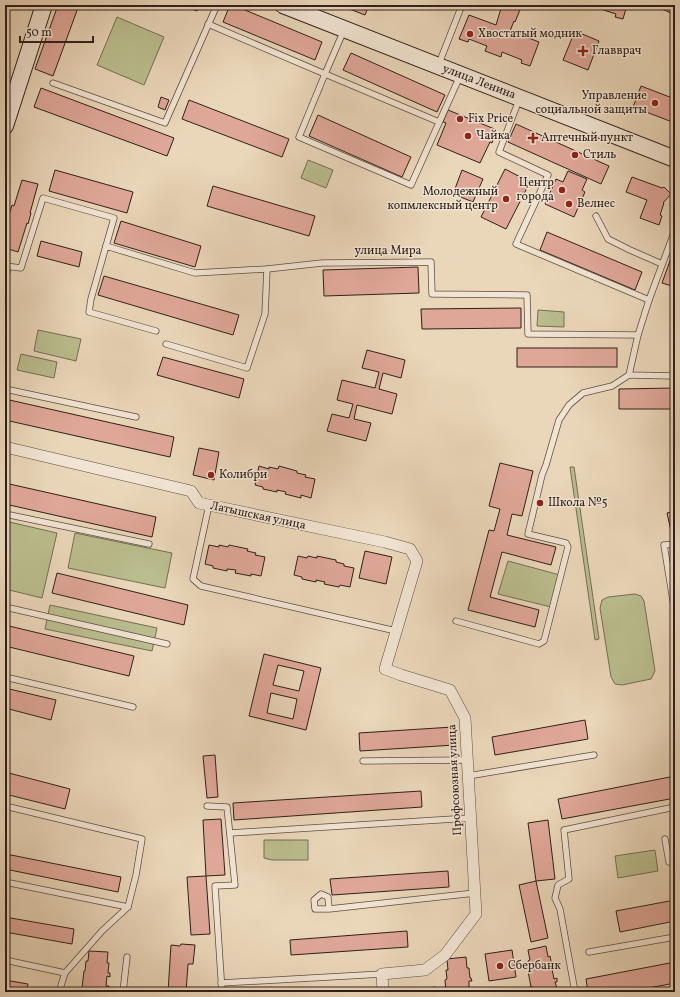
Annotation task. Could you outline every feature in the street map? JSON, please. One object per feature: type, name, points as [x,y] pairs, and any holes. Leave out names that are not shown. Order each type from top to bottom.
[{"type":"street","points":[[5,126],[44,5]]},
{"type":"street","name":"улица Ленина","points":[[283,5],[675,159]]},
{"type":"street","name":"Латышская улица","points":[[5,447],[191,491],[199,503],[385,542],[410,549],[417,561]]},
{"type":"street","name":"Профсоюзная улица","points":[[382,974],[425,970],[445,955],[476,914],[465,718],[450,690],[402,676],[385,669],[417,561]]},
{"type":"street","points":[[382,974],[383,992]]},
{"type":"lane","points":[[53,83],[165,123],[217,5]]},
{"type":"lane","points":[[438,66],[462,5]]},
{"type":"lane","points":[[208,24],[439,122]]},
{"type":"lane","points":[[345,29],[298,137],[411,185],[461,75]]},
{"type":"lane","points":[[520,98],[499,152],[548,175],[516,244],[649,300]]},
{"type":"lane","points":[[5,282],[6,266],[21,268],[43,198],[114,218],[91,299],[89,312],[156,331]]},
{"type":"lane","points":[[596,216],[608,239],[662,264]]},
{"type":"lane","points":[[629,375],[638,335],[649,300],[675,230]]},
{"type":"lane","name":"улица Мира","points":[[106,246],[195,273],[266,269],[322,262],[431,262],[432,294],[527,295],[528,334],[638,335]]},
{"type":"lane","points":[[166,344],[247,368],[265,314],[266,269]]},
{"type":"lane","points":[[456,621],[539,644],[544,641],[568,547],[566,543],[528,534],[542,475],[559,420],[569,405],[583,393],[612,386],[629,375],[675,376]]},
{"type":"lane","points":[[5,389],[136,417]]},
{"type":"lane","points":[[209,505],[193,579],[201,586],[396,630]]},
{"type":"lane","points":[[5,514],[149,544]]},
{"type":"lane","points":[[675,544],[664,545],[675,613]]},
{"type":"lane","points":[[5,607],[167,644]]},
{"type":"lane","points":[[5,677],[134,707]]},
{"type":"lane","points":[[468,776],[594,755]]},
{"type":"lane","points":[[363,761],[467,760]]},
{"type":"lane","points":[[5,806],[142,839],[136,875],[128,906],[102,931],[66,973],[59,992]]},
{"type":"lane","points":[[208,806],[227,807],[234,885],[215,886],[222,992]]},
{"type":"lane","points":[[575,992],[560,909],[555,898],[558,885],[570,880],[564,830],[675,807]]},
{"type":"lane","points":[[230,833],[470,818]]},
{"type":"lane","points":[[665,839],[669,862],[675,861]]},
{"type":"lane","points":[[5,882],[128,906]]},
{"type":"lane","points":[[329,909],[475,893]]},
{"type":"lane","points":[[589,952],[675,937]]},
{"type":"lane","points":[[123,992],[127,957]]},
{"type":"lane","points":[[5,960],[66,973]]},
{"type":"lane","points":[[221,983],[382,974]]},
{"type":"green space","points":[[117,17],[164,37],[144,85],[97,65]]},
{"type":"green space","points":[[308,160],[333,170],[326,188],[301,178]]},
{"type":"green space","points":[[538,310],[564,312],[564,327],[537,326]]},
{"type":"green space","points":[[38,330],[81,339],[76,361],[34,351]]},
{"type":"green space","points":[[21,354],[57,362],[54,378],[17,370]]},
{"type":"green space","points":[[570,467],[574,467],[599,639],[595,640]]},
{"type":"green space","points":[[5,521],[57,533],[42,598],[5,589]]},
{"type":"green space","points":[[75,533],[172,553],[165,588],[68,568]]},
{"type":"green space","points":[[508,561],[560,575],[551,607],[498,594]]},
{"type":"green space","points":[[635,594],[641,596],[644,601],[655,671],[651,679],[622,685],[615,684],[611,677],[600,608],[602,600],[608,597]]},
{"type":"green space","points":[[50,605],[157,628],[152,651],[45,629]]},
{"type":"green space","points":[[264,840],[308,840],[308,860],[272,860],[264,858]]},
{"type":"green space","points":[[655,850],[658,871],[618,878],[615,856]]},
{"type":"building","points":[[58,5],[79,5],[53,76],[35,69]]},
{"type":"building","points":[[182,5],[199,5],[197,11]]},
{"type":"building","points":[[230,5],[322,42],[315,60],[223,22]]},
{"type":"building","points":[[339,5],[369,5],[365,15]]},
{"type":"building","points":[[502,5],[522,5],[510,31],[539,42],[530,66],[521,63],[522,60],[502,52],[501,57],[485,51],[487,46],[469,39],[468,42],[459,39],[469,15],[496,25]]},
{"type":"building","points":[[588,5],[627,5],[623,19],[615,17],[616,14]]},
{"type":"building","points":[[661,5],[675,5],[675,15],[660,8]]},
{"type":"building","points":[[575,31],[599,41],[588,70],[563,60]]},
{"type":"building","points":[[351,53],[445,95],[437,112],[343,70]]},
{"type":"building","name":"Управление социальной защиты","points":[[641,86],[675,99],[675,123],[633,107]]},
{"type":"building","points":[[41,88],[174,138],[167,156],[34,107]]},
{"type":"building","points":[[161,97],[169,100],[165,110],[158,107]]},
{"type":"building","points":[[189,100],[289,139],[282,157],[182,119]]},
{"type":"building","name":"Чайка","points":[[448,110],[497,130],[492,143],[490,142],[480,163],[437,145],[446,123],[443,122]]},
{"type":"building","points":[[318,115],[411,157],[402,177],[309,136]]},
{"type":"building","points":[[516,124],[609,166],[601,184],[508,142]]},
{"type":"building","name":"Молодежный копмлексный центр","points":[[505,169],[530,182],[506,229],[481,217]]},
{"type":"building","points":[[55,170],[133,192],[127,213],[49,191]]},
{"type":"building","points":[[462,170],[483,179],[473,202],[453,194]]},
{"type":"building","points":[[568,171],[587,179],[582,190],[585,192],[574,217],[545,204],[556,179],[563,182]]},
{"type":"building","points":[[632,177],[662,188],[664,187],[671,194],[663,203],[660,215],[662,216],[659,225],[640,218],[647,200],[626,192]]},
{"type":"building","points":[[22,180],[38,184],[28,224],[27,223],[18,252],[5,248],[5,238],[10,222],[7,222],[12,205],[14,206]]},
{"type":"building","points":[[213,186],[315,216],[309,236],[207,206]]},
{"type":"building","points":[[121,221],[201,246],[195,267],[114,243]]},
{"type":"building","points":[[547,232],[642,272],[635,290],[540,250]]},
{"type":"building","points":[[41,241],[82,252],[79,267],[37,256]]},
{"type":"building","points":[[671,258],[675,259],[675,287],[662,283]]},
{"type":"building","points":[[418,267],[419,293],[324,296],[323,270]]},
{"type":"building","points":[[104,276],[239,315],[233,335],[98,295]]},
{"type":"building","points":[[521,308],[521,328],[422,329],[421,309]]},
{"type":"building","points":[[517,348],[617,348],[617,367],[517,367]]},
{"type":"building","points":[[367,350],[405,360],[401,378],[383,373],[379,389],[397,394],[392,414],[357,405],[354,419],[371,423],[366,441],[327,431],[332,414],[349,418],[353,404],[337,400],[342,380],[375,388],[379,372],[362,368]]},
{"type":"building","points":[[163,357],[244,379],[239,398],[157,375]]},
{"type":"building","points":[[675,388],[675,409],[619,409],[619,389]]},
{"type":"building","points":[[5,399],[174,437],[170,457],[5,420]]},
{"type":"building","points":[[199,448],[219,452],[214,480],[193,475]]},
{"type":"building","points":[[500,463],[533,471],[522,516],[512,514],[507,535],[556,547],[551,565],[502,552],[490,597],[539,610],[535,627],[468,610],[489,530],[494,531],[500,509],[489,506]]},
{"type":"building","points":[[259,466],[269,469],[269,467],[278,469],[279,466],[297,471],[297,473],[306,475],[305,477],[315,479],[311,498],[301,495],[301,498],[285,494],[286,492],[263,489],[263,487],[255,485]]},
{"type":"building","points":[[5,483],[156,517],[152,537],[5,504]]},
{"type":"building","points":[[675,511],[675,530],[671,531],[667,513]]},
{"type":"building","points":[[209,545],[228,547],[229,545],[248,549],[247,551],[256,553],[255,555],[265,557],[261,576],[235,573],[236,570],[227,569],[227,571],[213,568],[213,566],[205,564]]},
{"type":"building","points":[[365,551],[392,557],[386,584],[359,578]]},
{"type":"building","points":[[298,556],[317,558],[317,556],[336,560],[336,562],[344,564],[344,566],[354,568],[350,587],[340,585],[339,587],[324,584],[325,582],[302,579],[302,577],[294,575]]},
{"type":"building","points":[[57,573],[188,605],[184,625],[52,593]]},
{"type":"building","points":[[5,625],[134,656],[129,676],[5,646]]},
{"type":"building","points":[[264,654],[321,668],[306,730],[249,716]],"holes":[[[278,665],[304,671],[299,691],[273,685]],[[271,693],[297,699],[293,719],[267,713]]]},
{"type":"building","points":[[5,688],[56,700],[51,720],[5,708]]},
{"type":"building","points":[[585,720],[588,739],[495,755],[492,737]]},
{"type":"building","points":[[453,727],[455,745],[360,751],[359,733]]},
{"type":"building","points":[[215,755],[218,797],[207,798],[203,756]]},
{"type":"building","points":[[5,772],[70,789],[65,809],[5,794]]},
{"type":"building","points":[[675,776],[675,798],[562,819],[558,799]]},
{"type":"building","points":[[421,791],[422,807],[234,820],[233,803]]},
{"type":"building","points":[[221,819],[225,875],[206,876],[203,820]]},
{"type":"building","points":[[548,820],[555,879],[536,881],[528,823]]},
{"type":"building","points":[[6,854],[121,877],[118,892],[5,869]]},
{"type":"building","points":[[448,871],[449,887],[332,895],[330,879]]},
{"type":"building","points":[[206,876],[210,934],[191,935],[187,877]]},
{"type":"building","points":[[536,881],[548,938],[531,942],[519,885]]},
{"type":"building","points":[[675,900],[675,921],[620,932],[616,911]]},
{"type":"building","points":[[5,917],[74,929],[72,944],[5,932]]},
{"type":"building","points":[[407,931],[408,947],[291,955],[290,940]]},
{"type":"building","points":[[181,944],[195,945],[193,964],[188,964],[186,992],[168,992],[171,945],[180,946]]},
{"type":"building","points":[[546,946],[548,957],[550,956],[552,966],[554,965],[555,969],[552,969],[554,979],[557,978],[557,982],[555,982],[558,992],[534,992],[533,987],[531,987],[528,971],[530,970],[528,961],[530,960],[528,950]]},
{"type":"building","name":"Сбербанк","points":[[512,950],[516,977],[489,981],[485,954]]},
{"type":"building","points":[[89,951],[108,952],[107,963],[109,963],[108,973],[110,973],[110,977],[107,976],[106,986],[109,986],[106,992],[83,992],[84,971],[86,961],[88,961]]},
{"type":"building","points":[[466,957],[467,968],[469,968],[470,978],[472,981],[469,981],[469,991],[472,992],[446,992],[445,980],[447,979],[446,970],[448,970],[447,959]]},
{"type":"building","points":[[675,962],[675,983],[627,992],[588,992],[586,979]]},
{"type":"building","points":[[5,980],[28,984],[26,992],[5,992]]},
{"type":"building","points":[[436,987],[437,992],[392,992],[392,991]]},
{"type":"place","name":"Хвостатый модник","points":[[470,34]]},
{"type":"place","name":"Главврач","points":[[583,51]]},
{"type":"place","name":"Управление социальной защиты","points":[[655,103]]},
{"type":"place","name":"Fix Price","points":[[460,119]]},
{"type":"place","name":"Чайка","points":[[468,136]]},
{"type":"place","name":"Аптечный пункт","points":[[533,138]]},
{"type":"place","name":"Стиль","points":[[575,155]]},
{"type":"place","name":"Центр города","points":[[562,190]]},
{"type":"place","name":"Молодежный копмлексный центр","points":[[506,199]]},
{"type":"place","name":"Велнес","points":[[569,204]]},
{"type":"place","name":"Колибри","points":[[211,475]]},
{"type":"place","name":"Школа №5","points":[[540,503]]},
{"type":"place","name":"Сбербанк","points":[[500,966]]}]
